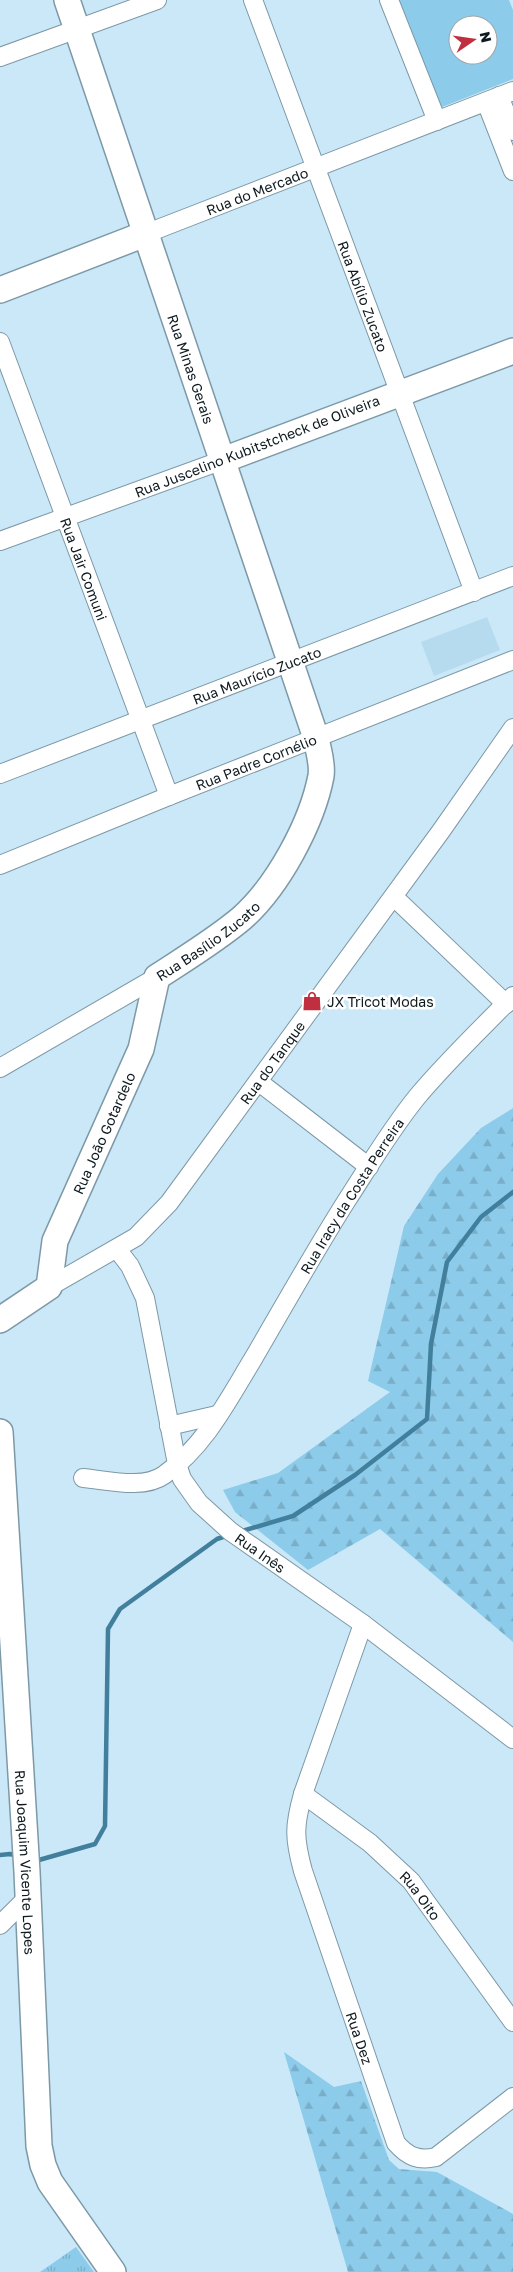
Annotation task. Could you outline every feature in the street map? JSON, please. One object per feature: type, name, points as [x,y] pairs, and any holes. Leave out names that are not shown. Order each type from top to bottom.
[{"type":"street","name":"Rua Minas Gerais","points":[[67,0],[316,738]]},
{"type":"street","points":[[0,57],[157,0]]},
{"type":"street","name":"Rua Abílio Zucato","points":[[253,0],[474,592]]},
{"type":"street","points":[[389,0],[437,121]]},
{"type":"street","points":[[499,96],[513,131]]},
{"type":"street","points":[[499,96],[513,171]]},
{"type":"street","name":"Rua do Mercado","points":[[0,290],[499,96]]},
{"type":"street","name":"Rua Jair Comuni","points":[[0,342],[169,796]]},
{"type":"street","name":"Rua Juscelino Kubitstcheck de Oliveira","points":[[0,541],[513,351]]},
{"type":"street","name":"Rua Maurício Zucato","points":[[0,774],[513,576]]},
{"type":"street","name":"Rua Padre Cornélio","points":[[0,865],[513,660]]},
{"type":"street","name":"Rua Basílio Zucato","points":[[0,1068],[157,977],[221,934],[243,916],[280,870],[293,849],[310,812],[318,788],[321,763],[316,738]]},
{"type":"street","name":"Rua do Tanque","points":[[0,1320],[49,1287],[136,1237],[168,1203],[259,1082],[510,738]]},
{"type":"street","points":[[394,897],[509,1000]]},
{"type":"street","name":"Rua João Gotardelo","points":[[49,1287],[55,1241],[141,1049],[157,977]]},
{"type":"street","name":"Rua Iracy da Costa Perreira","points":[[83,1478],[146,1482],[164,1475],[204,1438],[369,1167],[417,1098],[509,1000]]},
{"type":"street","points":[[259,1082],[369,1167]]},
{"type":"street","name":"Rua Inês","points":[[117,1249],[130,1266],[145,1298],[177,1464],[190,1493],[213,1517],[244,1541],[363,1624],[513,1739]]},
{"type":"street","points":[[169,1426],[217,1415]]},
{"type":"street","name":"Rua Joaquim Vicente Lopes","points":[[0,1432],[27,1872],[39,2146],[43,2165],[50,2182],[113,2272]]},
{"type":"street","points":[[303,1794],[363,1624]]},
{"type":"street","name":"Rua Oito","points":[[303,1794],[370,1843],[411,1881],[513,2022]]},
{"type":"street","name":"Rua Dez","points":[[303,1794],[295,1822],[298,1852],[396,2144],[404,2153],[415,2158],[425,2160],[436,2157],[513,2097]]},
{"type":"street","points":[[0,1925],[27,1898]]},
{"type":"shaded area","points":[[487,617],[500,650],[434,676],[421,642]]},
{"type":"green space","points":[[394,0],[509,0],[513,10],[513,79],[437,109]]},
{"type":"green space","points":[[513,1108],[513,1642],[380,1529],[308,1570],[235,1512],[223,1490],[278,1473],[390,1392],[368,1381],[404,1226],[438,1174],[481,1128]]},
{"type":"green space","points":[[284,2052],[334,2087],[361,2081],[389,2160],[399,2169],[437,2172],[513,2214],[513,2272],[348,2272]]},
{"type":"green space","points":[[76,2247],[94,2272],[40,2272]]},
{"type":"waterway","points":[[239,1532],[293,1516],[355,1475],[427,1419],[431,1344],[447,1262],[481,1217],[513,1192]]},
{"type":"waterway","points":[[33,1859],[39,1860],[95,1844],[105,1826],[108,1629],[120,1609],[217,1539],[229,1535]]},
{"type":"waterway","points":[[0,1855],[10,1854],[18,1856]]},
{"type":"place","name":"JX Tricot Modas","points":[[312,1001]]}]
